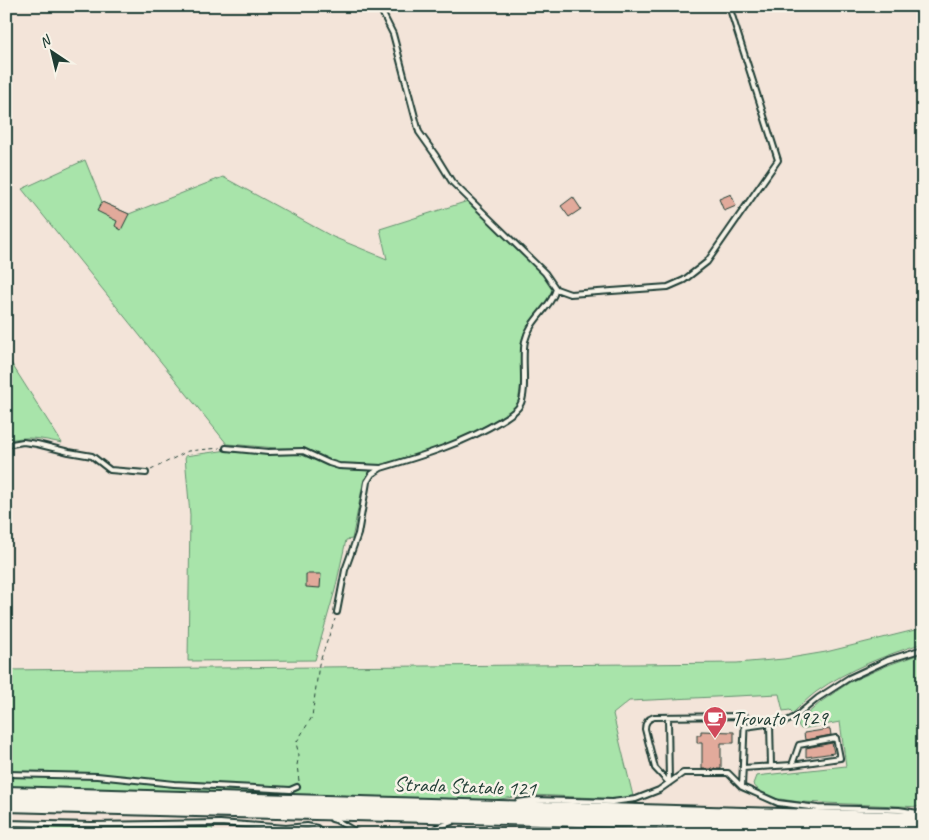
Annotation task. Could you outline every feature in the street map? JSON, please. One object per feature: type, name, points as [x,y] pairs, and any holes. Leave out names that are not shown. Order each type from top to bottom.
[{"type":"main road","name":"Strada Statale 121","points":[[6,793],[923,819]]},
{"type":"main road","name":"Strada Statale 121","points":[[6,805],[923,829]]},
{"type":"lane","points":[[379,6],[393,34],[419,132],[452,182],[545,273],[556,288],[570,294],[668,287],[684,280],[707,262],[778,160],[729,6]]},
{"type":"lane","points":[[337,612],[345,570],[358,534],[367,482],[372,474],[381,468],[458,442],[487,430],[511,414],[520,405],[524,386],[525,340],[536,317],[554,297],[556,288]]},
{"type":"lane","points":[[6,445],[23,442],[37,444],[92,456],[110,470],[146,473]]},
{"type":"lane","points":[[226,448],[268,452],[302,451],[329,464],[381,468]]},
{"type":"lane","points":[[745,727],[781,723],[795,717],[818,698],[866,669],[923,649]]},
{"type":"lane","points":[[669,783],[655,768],[645,729],[648,719],[654,717],[744,716],[742,787]]},
{"type":"lane","points":[[668,717],[669,783]]},
{"type":"lane","points":[[770,724],[772,766]]},
{"type":"lane","points":[[743,768],[792,764],[840,758],[836,738],[799,745],[792,764]]},
{"type":"lane","points":[[483,807],[532,800],[612,802],[636,799],[659,790],[683,773],[728,773],[742,787],[778,803],[818,808],[899,810],[923,814]]},
{"type":"lane","points":[[6,774],[97,776],[174,784],[290,790],[297,787]]},
{"type":"lane","points":[[210,810],[238,815],[328,818],[336,820],[358,834]]},
{"type":"lane","points":[[432,834],[436,828],[450,822],[543,824],[578,820]]},
{"type":"lane","points":[[6,823],[91,825],[220,823],[286,828],[307,826],[317,828],[323,834]]},
{"type":"path","points":[[146,473],[188,451],[226,448]]},
{"type":"path","points":[[297,787],[299,778],[296,743],[312,717],[320,664],[337,612]]},
{"type":"green space","points":[[85,160],[102,202],[129,214],[223,177],[333,237],[387,259],[380,229],[468,201],[541,272],[551,283],[553,289],[550,297],[530,322],[523,336],[518,403],[510,412],[459,440],[420,454],[379,465],[335,463],[303,448],[227,444],[22,189]]},
{"type":"green space","points":[[6,355],[62,443],[27,438],[6,441]]},
{"type":"green space","points":[[228,450],[265,454],[299,454],[338,469],[373,471],[364,479],[352,539],[346,540],[335,590],[315,660],[188,661],[190,515],[185,456]]},
{"type":"green space","points":[[923,628],[923,643],[881,658],[841,676],[816,692],[793,713],[790,710],[783,711],[779,694],[629,701],[613,714],[633,796],[623,799],[532,795],[483,801],[6,787],[6,670],[737,663],[784,659],[826,652]]},
{"type":"green space","points":[[923,653],[923,807],[800,802],[773,798],[762,794],[753,784],[756,776],[846,766],[840,722],[801,729],[798,725],[799,721],[822,701],[850,682],[891,664]]},
{"type":"green space","points":[[6,828],[212,828],[214,834],[6,834]]},
{"type":"building","points":[[731,194],[736,206],[724,211],[719,199]]},
{"type":"building","points":[[573,197],[581,209],[569,217],[561,206]]},
{"type":"building","points":[[102,202],[129,214],[121,230],[115,226],[117,221],[97,211]]},
{"type":"building","points":[[306,574],[321,574],[320,588],[306,587]]},
{"type":"building","points":[[830,729],[831,735],[805,740],[804,733]]},
{"type":"building","points":[[701,731],[734,732],[734,743],[721,743],[721,769],[702,769],[702,743],[697,743],[697,735],[701,735]]},
{"type":"building","points":[[832,743],[834,753],[806,757],[806,748]]},
{"type":"place","name":"Trovato 1929","points":[[715,739]]}]
